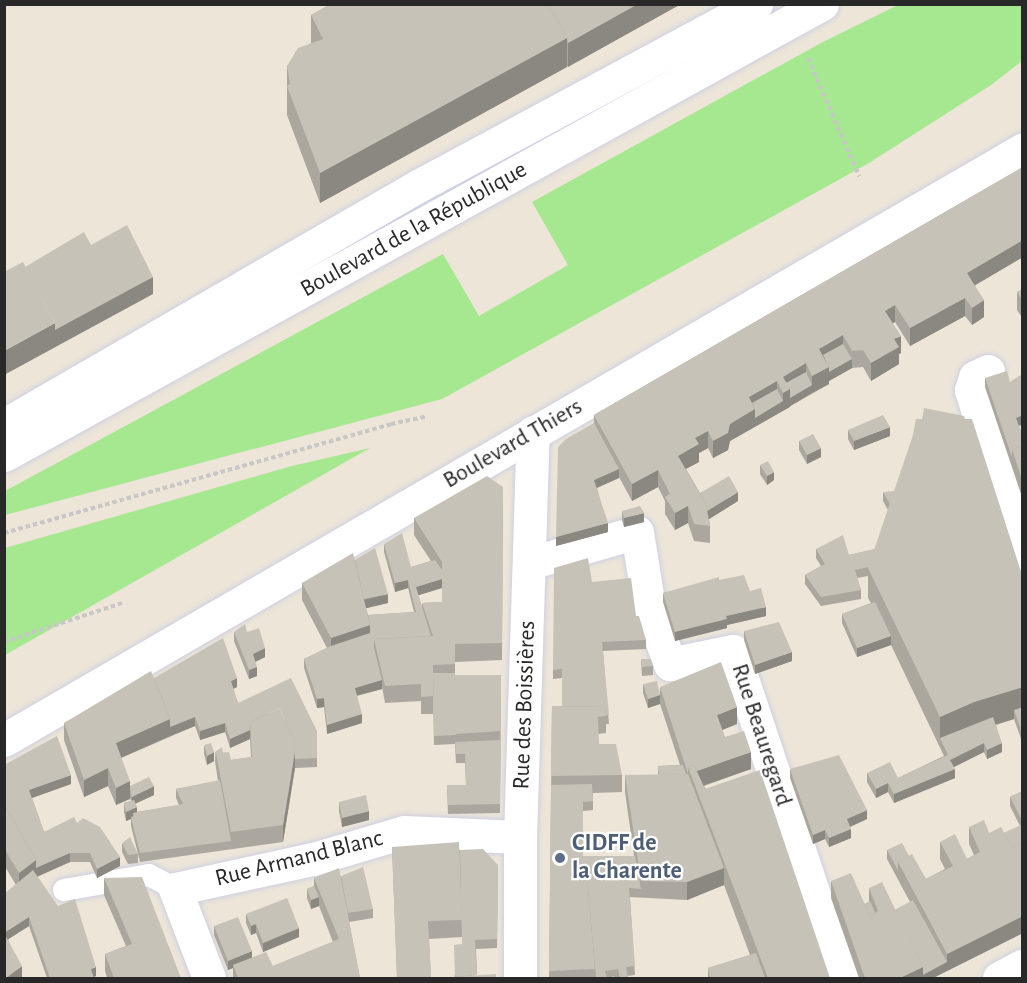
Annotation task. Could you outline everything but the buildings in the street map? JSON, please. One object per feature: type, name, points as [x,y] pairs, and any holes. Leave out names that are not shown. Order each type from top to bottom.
[{"type":"street","name":"Boulevard de la République","points":[[4,425],[418,186],[756,4]]},
{"type":"street","name":"Boulevard de la République","points":[[4,455],[822,4]]},
{"type":"street","name":"Boulevard Thiers","points":[[4,740],[1023,150]]},
{"type":"street","points":[[988,371],[975,377],[971,390],[1023,554]]},
{"type":"street","name":"Rue des Boissières","points":[[520,978],[520,837],[533,432]]},
{"type":"street","name":"Rue Beauregard","points":[[530,563],[637,532],[649,607],[670,664],[733,651],[842,978]]},
{"type":"street","name":"Rue Armand Blanc","points":[[175,889],[313,859],[404,832],[520,837]]},
{"type":"street","points":[[175,889],[208,978]]},
{"type":"street","points":[[999,978],[1023,966]]},
{"type":"lane","points":[[64,890],[149,875],[175,889]]},
{"type":"path","points":[[792,20],[859,176]]},
{"type":"path","points":[[4,533],[391,424],[425,417]]},
{"type":"path","points":[[4,642],[122,603]]},
{"type":"green space","points":[[900,4],[1022,5],[1022,61],[991,85],[869,163],[442,399],[5,515],[5,491],[443,254],[479,316],[568,265],[532,202],[821,43]]},
{"type":"green space","points":[[370,448],[5,655],[5,548],[292,466]]},
{"type":"place","name":"CIDFF de la Charente","points":[[560,858]]}]
